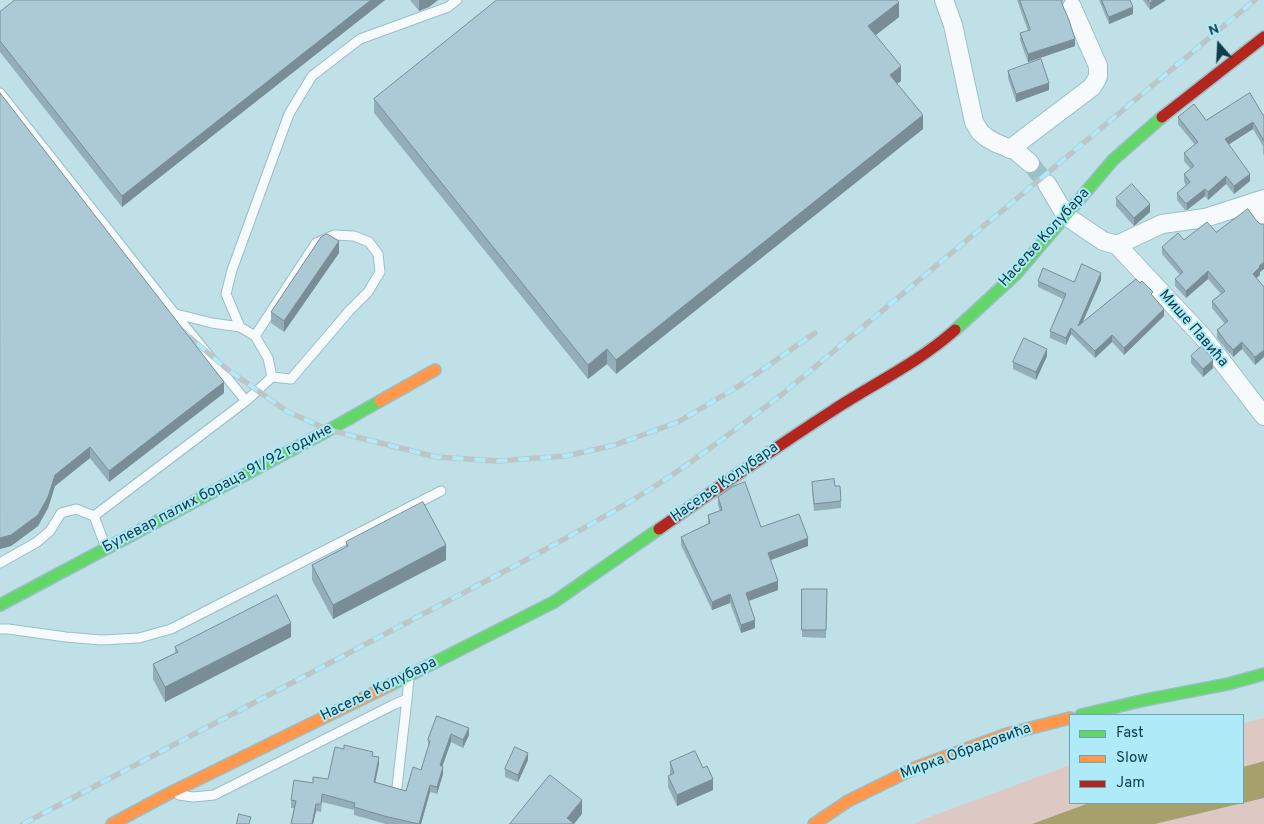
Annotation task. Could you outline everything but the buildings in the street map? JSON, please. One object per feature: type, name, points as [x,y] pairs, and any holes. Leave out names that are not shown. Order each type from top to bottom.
[{"type":"street","points":[[944,0],[953,25],[974,122],[980,132],[987,138],[1016,151],[1030,163]]},
{"type":"street","points":[[1010,149],[1092,87],[1098,77],[1098,66],[1072,7]]},
{"type":"street","name":"Насеље Колубара","points":[[112,824],[168,794],[554,602],[832,410],[910,364],[953,332],[1016,274],[1113,160],[1165,114],[1264,37]]},
{"type":"street","points":[[1047,184],[1066,216],[1103,241],[1117,246],[1162,224],[1205,218],[1258,201],[1264,221]]},
{"type":"street","name":"Мише Павића","points":[[1117,246],[1203,337],[1264,416]]},
{"type":"street","name":"Булевар палих бораца 91/92 године","points":[[0,605],[330,430],[435,370]]},
{"type":"street","points":[[1085,714],[1247,680],[1264,674]]},
{"type":"street","name":"Мирка Обрадовића","points":[[814,824],[848,801],[917,767],[1007,734],[1069,718]]},
{"type":"lane","points":[[240,327],[226,294],[232,270],[289,114],[312,76],[360,39],[448,7],[458,0]]},
{"type":"lane","points":[[0,93],[246,401]]},
{"type":"lane","points":[[94,516],[246,401],[272,377],[291,379],[350,310],[368,292],[380,272],[378,254],[369,242],[354,236],[334,236],[316,243],[256,336]]},
{"type":"lane","points":[[175,314],[212,323],[240,327],[256,336],[268,358],[272,377]]},
{"type":"lane","points":[[0,629],[101,640],[139,638],[171,629],[441,491]]},
{"type":"lane","points":[[0,563],[37,542],[50,531],[61,513],[76,509],[94,516],[106,549]]},
{"type":"lane","points":[[397,788],[410,675]]},
{"type":"lane","points":[[168,794],[193,797],[214,794],[407,699]]},
{"type":"shaded area","points":[[1264,718],[1264,761],[1244,767],[1244,723]]},
{"type":"shaded area","points":[[1264,761],[1264,798],[1244,803],[1244,767]]},
{"type":"shaded area","points":[[1069,765],[1069,804],[1086,804],[1032,824],[914,824]]},
{"type":"shaded area","points":[[1264,798],[1264,824],[1155,824],[1244,804]]},
{"type":"shaded area","points":[[1086,804],[1239,804],[1155,824],[1032,824]]},
{"type":"tunnel","points":[[1030,163],[1047,184]]},
{"type":"railway","points":[[23,824],[526,560],[604,517],[666,479],[780,396],[1255,0]]},
{"type":"railway","points":[[180,329],[227,369],[288,412],[329,430],[436,457],[498,461],[566,456],[615,445],[678,422],[739,386],[815,333]]},
{"type":"traffic: fast","points":[[955,330],[1016,274],[1113,160],[1162,117]]},
{"type":"traffic: fast","points":[[0,605],[380,401]]},
{"type":"traffic: fast","points":[[390,685],[554,602],[659,529]]},
{"type":"traffic: fast","points":[[1085,714],[1228,684],[1264,674]]},
{"type":"traffic: slow","points":[[380,401],[435,370]]},
{"type":"traffic: slow","points":[[112,824],[168,794],[390,685]]},
{"type":"traffic: slow","points":[[814,824],[848,801],[917,767],[1007,734],[1069,718]]},
{"type":"traffic: jam","points":[[1162,117],[1264,37]]},
{"type":"traffic: jam","points":[[659,529],[810,425],[926,353],[955,330]]}]
